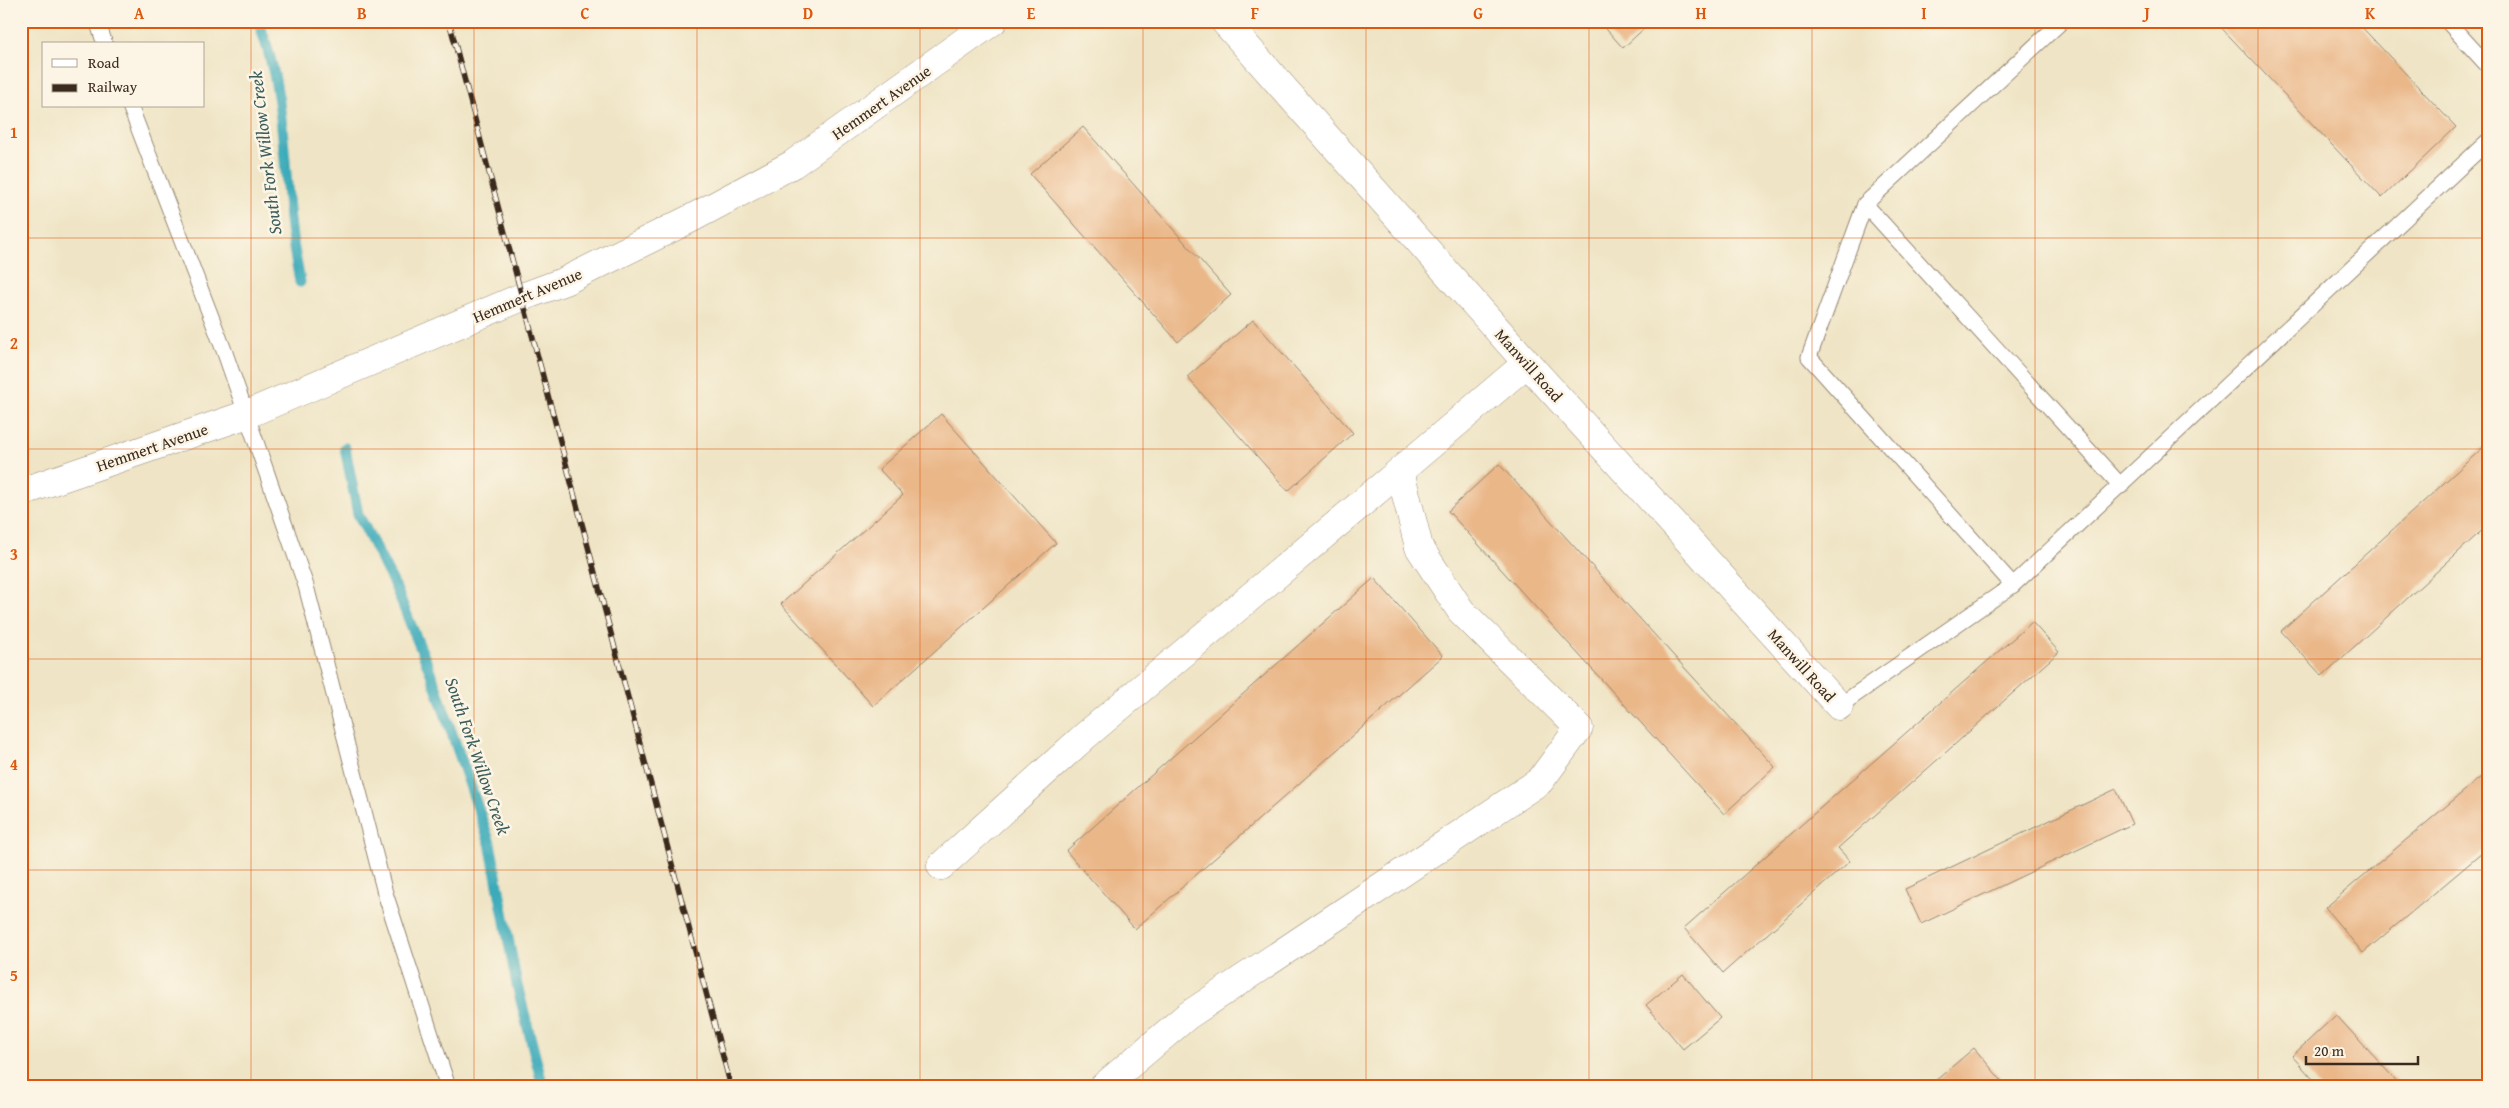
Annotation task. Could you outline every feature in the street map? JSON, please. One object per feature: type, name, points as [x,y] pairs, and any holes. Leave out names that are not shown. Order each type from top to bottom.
[{"type":"street","name":"Hemmert Avenue","points":[[21,492],[245,414],[522,297],[565,281],[692,218],[792,164],[993,21]]},
{"type":"street","name":"Manwill Road","points":[[1224,21],[1527,363],[1839,706]]},
{"type":"street","points":[[940,866],[1086,736],[1527,363]]},
{"type":"street","points":[[1103,1087],[1187,1016],[1540,781],[1580,728],[1461,611],[1419,547],[1400,472]]},
{"type":"lane","points":[[97,21],[105,42]]},
{"type":"lane","points":[[2013,585],[1809,357],[1865,204],[2062,21]]},
{"type":"lane","points":[[2447,21],[2488,66]]},
{"type":"lane","points":[[131,108],[226,353],[245,414],[306,586],[385,893],[448,1087]]},
{"type":"lane","points":[[1839,706],[2013,585],[2488,141]]},
{"type":"lane","points":[[1865,204],[2121,486]]},
{"type":"building","points":[[1599,21],[1652,21],[1623,48]]},
{"type":"building","points":[[2215,21],[2356,21],[2456,127],[2382,198]]},
{"type":"building","points":[[1083,127],[1231,295],[1178,342],[1030,174]]},
{"type":"building","points":[[1253,320],[1353,433],[1288,491],[1187,377]]},
{"type":"building","points":[[941,414],[1056,543],[873,706],[781,604],[903,495],[879,469]]},
{"type":"building","points":[[2488,443],[2488,525],[2322,676],[2281,631]]},
{"type":"building","points":[[1499,464],[1775,767],[1724,814],[1448,511]]},
{"type":"building","points":[[1374,578],[1443,656],[1135,929],[1066,851]]},
{"type":"building","points":[[2032,622],[2059,652],[1838,848],[1850,861],[1723,973],[1684,928]]},
{"type":"building","points":[[2488,771],[2488,848],[2363,953],[2325,908]]},
{"type":"building","points":[[2116,789],[2132,824],[1921,924],[1905,889]]},
{"type":"building","points":[[1683,974],[1720,1018],[1683,1049],[1646,1005]]},
{"type":"building","points":[[2336,1015],[2402,1087],[2320,1087],[2292,1056]]},
{"type":"building","points":[[1974,1048],[2007,1087],[1928,1087]]},
{"type":"waterway","name":"South Fork Willow Creek","points":[[258,21],[267,46],[278,97],[291,229],[300,282]]},
{"type":"waterway","name":"South Fork Willow Creek","points":[[345,448],[358,514],[395,586],[432,676],[490,843],[517,985],[543,1087]]},
{"type":"railway","points":[[449,21],[731,1087]]}]
